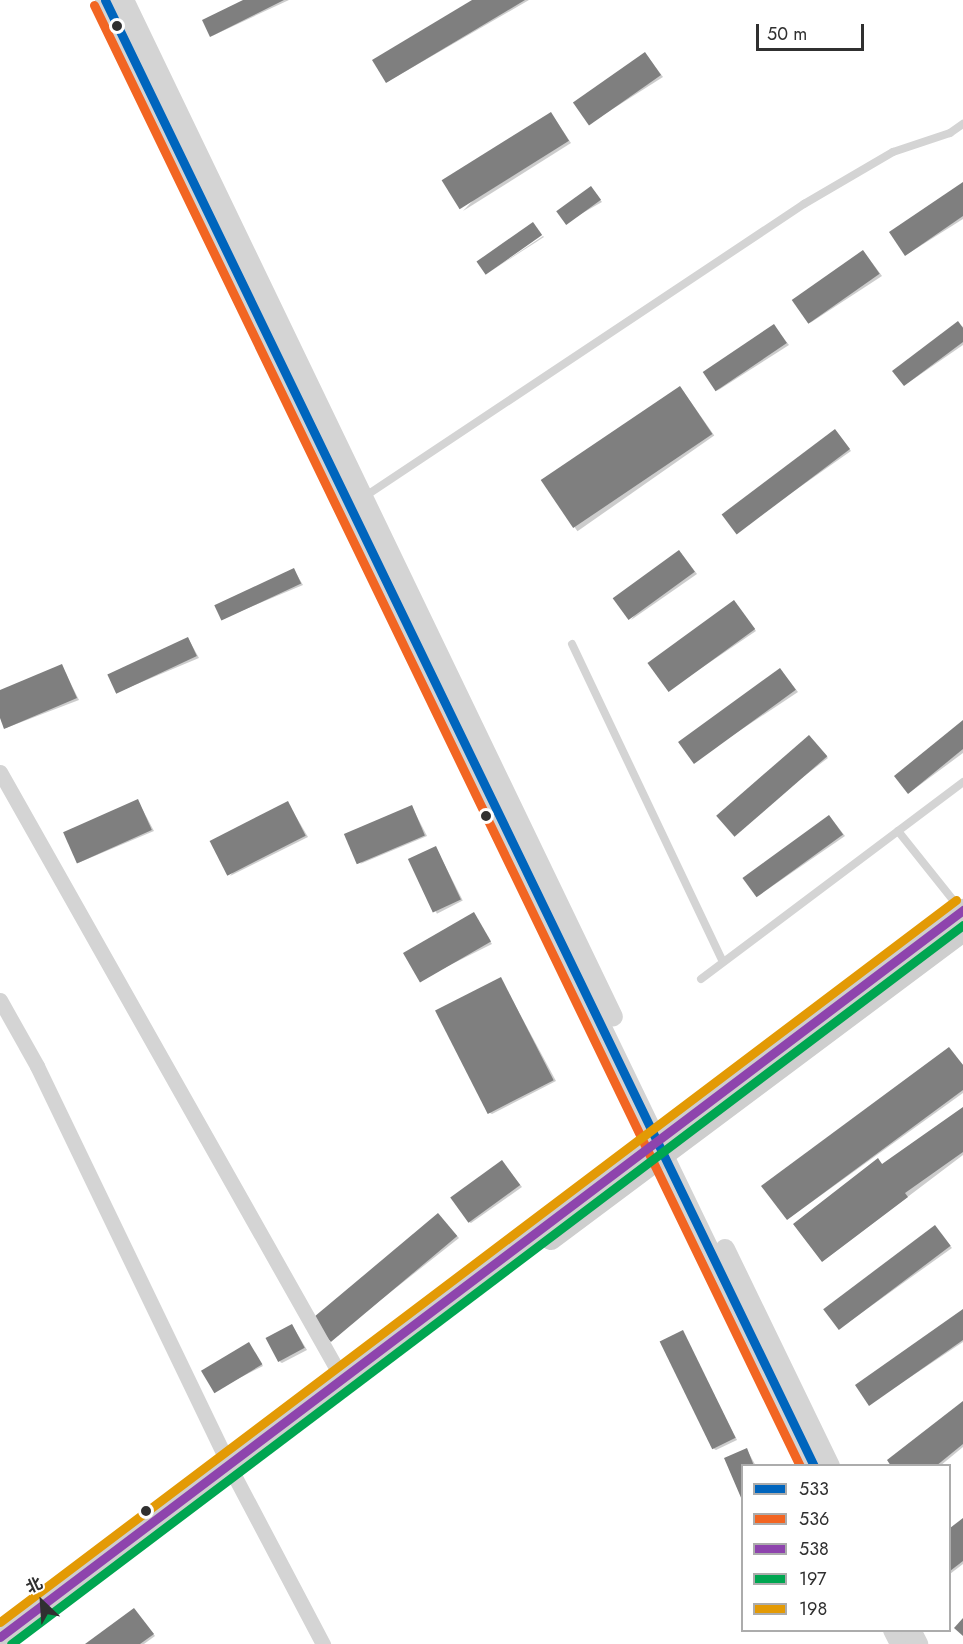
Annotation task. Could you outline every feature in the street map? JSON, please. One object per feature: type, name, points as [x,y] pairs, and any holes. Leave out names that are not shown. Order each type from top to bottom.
[{"type":"main road","points":[[17,1644],[233,1472],[962,917]]},
{"type":"main road","points":[[0,1637],[233,1472],[343,1380],[666,1142]]},
{"type":"street","points":[[105,0],[357,501]]},
{"type":"street","points":[[124,0],[357,501],[666,1142],[829,1464]]},
{"type":"street","points":[[0,772],[343,1380]]},
{"type":"street","points":[[0,1000],[37,1066],[233,1472],[324,1644]]},
{"type":"street","points":[[666,1142],[813,1464]]},
{"type":"lane","points":[[357,501],[804,204],[893,152],[950,133],[963,124]]},
{"type":"lane","points":[[572,644],[723,962]]},
{"type":"lane","points":[[701,979],[963,782]]},
{"type":"lane","points":[[898,831],[962,917]]},
{"type":"lane","points":[[0,1637],[6,1644]]},
{"type":"building","points":[[243,0],[284,0],[210,37],[202,20]]},
{"type":"building","points":[[472,0],[525,0],[386,83],[372,60]]},
{"type":"building","points":[[645,52],[661,75],[589,125],[573,102]]},
{"type":"building","points":[[551,112],[569,141],[460,209],[442,180]]},
{"type":"building","points":[[963,182],[963,216],[905,256],[889,232]]},
{"type":"building","points":[[591,186],[601,200],[566,225],[556,211]]},
{"type":"building","points":[[533,222],[542,235],[486,275],[476,262]]},
{"type":"building","points":[[863,250],[880,274],[808,324],[792,300]]},
{"type":"building","points":[[958,321],[963,328],[963,342],[904,386],[892,371]]},
{"type":"building","points":[[774,324],[787,343],[716,391],[703,372]]},
{"type":"building","points":[[680,386],[712,434],[573,528],[541,480]]},
{"type":"building","points":[[835,429],[850,449],[737,534],[722,514]]},
{"type":"building","points":[[679,550],[695,572],[629,620],[613,598]]},
{"type":"building","points":[[294,568],[301,583],[221,621],[214,605]]},
{"type":"building","points":[[734,600],[755,629],[669,692],[647,663]]},
{"type":"building","points":[[188,637],[197,656],[116,694],[107,675]]},
{"type":"building","points":[[62,664],[77,698],[4,729],[0,718],[0,690]]},
{"type":"building","points":[[780,668],[796,690],[694,764],[678,742]]},
{"type":"building","points":[[963,720],[963,749],[908,794],[894,776]]},
{"type":"building","points":[[809,735],[827,756],[735,837],[716,816]]},
{"type":"building","points":[[138,799],[152,830],[77,863],[63,832]]},
{"type":"building","points":[[288,801],[306,836],[227,876],[210,841]]},
{"type":"building","points":[[412,805],[425,835],[357,864],[344,834]]},
{"type":"building","points":[[829,815],[843,834],[757,897],[742,878]]},
{"type":"building","points":[[436,846],[461,899],[433,913],[408,859]]},
{"type":"building","points":[[474,912],[491,941],[420,982],[403,953]]},
{"type":"building","points":[[501,977],[554,1080],[488,1114],[435,1011]]},
{"type":"building","points":[[949,1047],[963,1065],[963,1090],[787,1220],[761,1186]]},
{"type":"building","points":[[963,1107],[963,1152],[905,1193],[908,1197],[822,1262],[793,1224],[878,1158],[882,1164]]},
{"type":"building","points":[[502,1160],[520,1185],[468,1223],[450,1198]]},
{"type":"building","points":[[438,1213],[457,1236],[331,1342],[312,1319]]},
{"type":"building","points":[[935,1225],[951,1246],[839,1330],[823,1309]]},
{"type":"building","points":[[963,1309],[963,1340],[869,1406],[855,1385]]},
{"type":"building","points":[[292,1324],[305,1348],[278,1362],[266,1338]]},
{"type":"building","points":[[683,1330],[736,1438],[712,1449],[660,1341]]},
{"type":"building","points":[[249,1342],[262,1364],[214,1393],[201,1371]]},
{"type":"building","points":[[963,1401],[963,1444],[938,1464],[890,1464],[887,1460]]},
{"type":"building","points":[[747,1448],[753,1464],[741,1464],[741,1498],[724,1458]]},
{"type":"building","points":[[963,1518],[963,1561],[951,1570],[951,1527]]},
{"type":"building","points":[[134,1608],[154,1634],[140,1644],[85,1644]]},
{"type":"building","points":[[963,1618],[963,1636],[954,1628]]},
{"type":"transit line","name":"533","points":[[105,0],[813,1464]]},
{"type":"transit line","name":"536","points":[[94,5],[799,1464]]},
{"type":"transit line","name":"198","points":[[0,1622],[956,900]]},
{"type":"transit line","name":"538","points":[[0,1637],[963,910]]},
{"type":"transit line","name":"197","points":[[11,1644],[963,925]]}]
